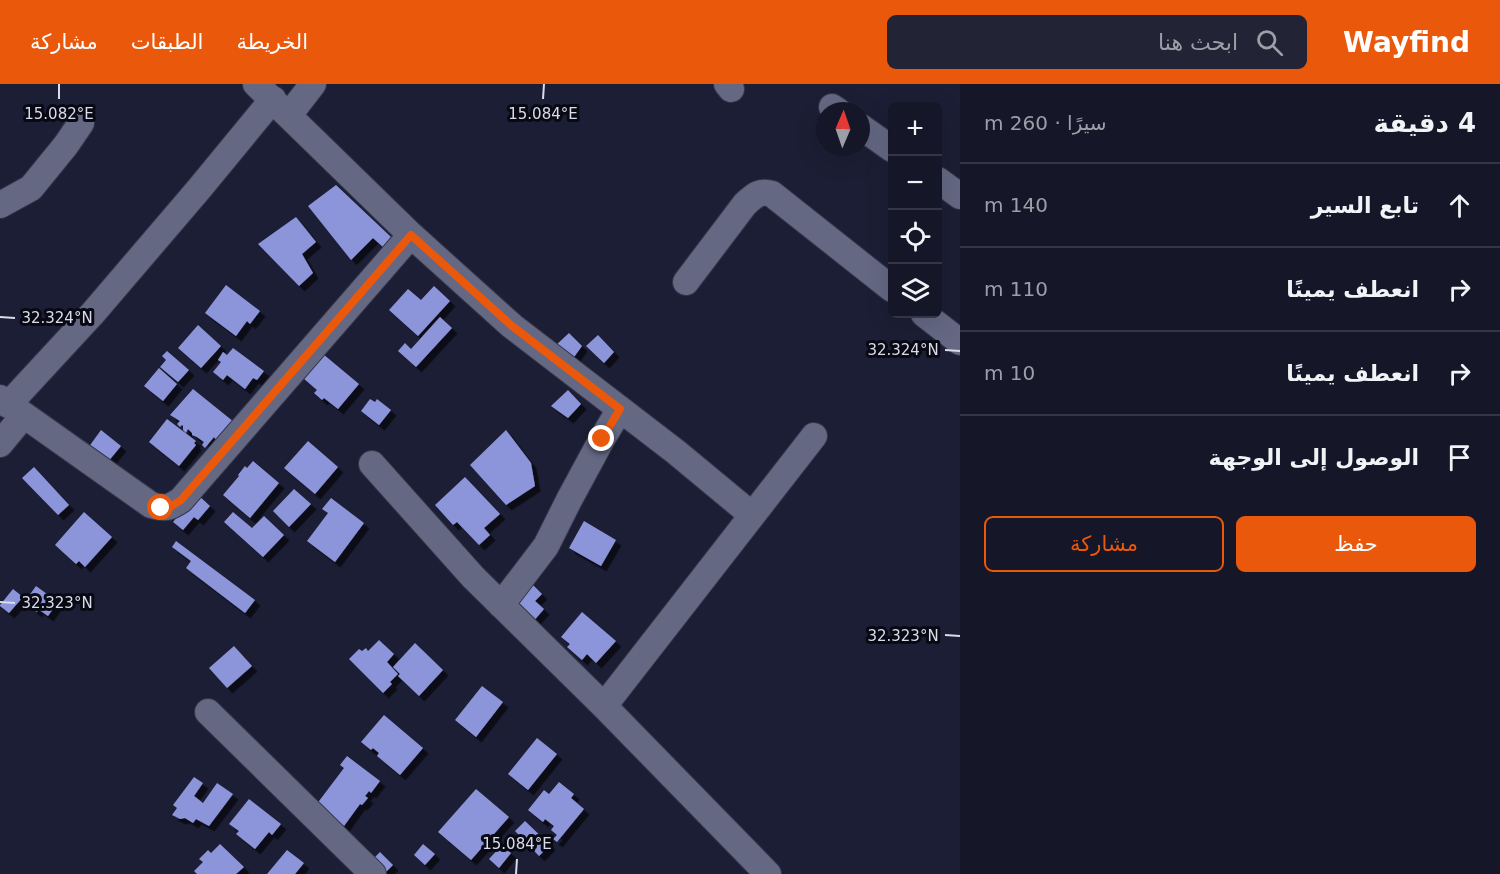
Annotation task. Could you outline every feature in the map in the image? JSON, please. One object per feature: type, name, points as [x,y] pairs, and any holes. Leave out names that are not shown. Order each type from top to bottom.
[{"type":"street","points":[[0,444],[11,406],[199,189],[273,99],[314,84]]},
{"type":"street","points":[[273,99],[411,235],[512,326],[676,452],[752,515]]},
{"type":"street","points":[[0,205],[30,188],[60,153],[81,123]]},
{"type":"street","points":[[870,133],[888,146]]},
{"type":"street","points":[[942,183],[960,196]]},
{"type":"street","points":[[686,282],[745,204],[757,194],[766,192],[772,194],[888,285]]},
{"type":"street","points":[[11,406],[151,505],[161,508],[170,507],[181,500],[411,235]]},
{"type":"street","points":[[929,318],[960,342]]},
{"type":"street","points":[[501,605],[546,546],[620,409]]},
{"type":"street","points":[[604,706],[814,436]]},
{"type":"street","points":[[372,464],[473,577],[604,706],[768,874]]},
{"type":"street","points":[[208,712],[373,874]]},
{"type":"building","points":[[336,185],[391,237],[383,247],[373,238],[351,260],[308,206]]},
{"type":"building","points":[[296,217],[316,242],[302,254],[313,273],[299,286],[258,244]]},
{"type":"building","points":[[226,285],[260,311],[250,324],[247,321],[236,336],[205,313]]},
{"type":"building","points":[[434,286],[450,301],[418,336],[389,310],[408,289],[421,300]]},
{"type":"building","points":[[440,317],[452,328],[416,367],[398,351],[405,343],[411,349]]},
{"type":"building","points":[[198,325],[221,346],[201,368],[178,348]]},
{"type":"building","points":[[569,333],[582,346],[569,364],[554,347]]},
{"type":"building","points":[[598,335],[614,352],[604,363],[586,346]]},
{"type":"building","points":[[233,348],[264,371],[257,380],[253,378],[245,389],[227,375],[223,380],[213,372],[221,362],[218,360],[223,352],[227,355]]},
{"type":"building","points":[[167,351],[189,370],[178,382],[160,367],[166,360],[162,356]]},
{"type":"building","points":[[323,354],[359,384],[338,409],[314,393],[317,390],[303,378]]},
{"type":"building","points":[[159,368],[177,384],[163,401],[144,386]]},
{"type":"building","points":[[193,389],[234,422],[217,441],[214,437],[205,448],[202,445],[204,442],[192,435],[188,429],[186,433],[182,425],[180,427],[177,424],[180,421],[170,415]]},
{"type":"building","points":[[568,390],[581,404],[568,418],[551,406]]},
{"type":"building","points":[[370,399],[375,402],[377,399],[391,410],[379,425],[361,411]]},
{"type":"building","points":[[167,419],[196,441],[194,443],[196,445],[179,466],[149,442]]},
{"type":"building","points":[[101,430],[121,446],[107,463],[88,448]]},
{"type":"building","points":[[506,430],[531,463],[535,486],[506,505],[470,465]]},
{"type":"building","points":[[308,441],[338,467],[315,494],[284,468]]},
{"type":"building","points":[[253,461],[279,483],[250,518],[223,495],[245,466],[247,468]]},
{"type":"building","points":[[34,467],[69,505],[58,515],[22,478]]},
{"type":"building","points":[[465,477],[500,514],[484,528],[490,535],[479,545],[457,522],[453,525],[435,505]]},
{"type":"building","points":[[294,489],[311,504],[289,527],[273,511]]},
{"type":"building","points":[[197,494],[210,506],[198,520],[194,517],[183,530],[173,522]]},
{"type":"building","points":[[331,498],[364,523],[335,562],[307,541],[328,513],[322,509]]},
{"type":"building","points":[[84,512],[112,537],[85,567],[79,561],[76,564],[55,545]]},
{"type":"building","points":[[233,512],[252,528],[264,516],[284,535],[263,557],[224,522]]},
{"type":"building","points":[[584,521],[616,540],[601,566],[569,548]]},
{"type":"building","points":[[176,541],[255,600],[245,613],[186,568],[191,561],[172,547]]},
{"type":"building","points":[[531,583],[542,594],[535,601],[544,609],[532,623],[511,605]]},
{"type":"building","points":[[36,586],[58,602],[48,616],[38,609],[37,612],[31,608],[33,605],[26,600]]},
{"type":"building","points":[[13,589],[23,597],[9,613],[0,605]]},
{"type":"building","points":[[582,612],[616,641],[596,663],[587,654],[582,660],[567,647],[570,644],[561,637]]},
{"type":"building","points":[[379,640],[394,654],[387,662],[398,674],[383,693],[349,659],[359,649],[362,651],[366,648],[368,651]]},
{"type":"building","points":[[415,643],[443,670],[419,696],[398,676],[400,674],[393,667]]},
{"type":"building","points":[[234,646],[252,666],[227,688],[209,668]]},
{"type":"building","points":[[482,686],[503,702],[476,737],[455,720]]},
{"type":"building","points":[[384,715],[423,748],[400,775],[377,756],[379,753],[361,742]]},
{"type":"building","points":[[537,738],[557,754],[528,790],[508,774]]},
{"type":"building","points":[[347,756],[380,781],[371,793],[369,791],[365,796],[368,798],[362,805],[360,804],[344,826],[316,805],[344,768],[340,765]]},
{"type":"building","points":[[194,777],[203,783],[194,796],[203,803],[217,783],[233,794],[209,826],[196,819],[193,823],[185,818],[180,819],[172,815],[177,808],[173,805]]},
{"type":"building","points":[[559,782],[574,794],[571,798],[584,809],[557,842],[553,839],[557,835],[551,830],[554,826],[545,819],[543,822],[528,810],[544,790],[549,794]]},
{"type":"building","points":[[476,789],[509,817],[471,860],[438,832]]},
{"type":"building","points":[[249,799],[281,824],[272,835],[269,832],[255,849],[236,834],[239,831],[229,824]]},
{"type":"building","points":[[525,821],[550,845],[539,856],[515,831]]},
{"type":"building","points":[[220,844],[244,867],[236,874],[197,874],[194,871],[203,862],[199,859],[208,850],[211,853]]},
{"type":"building","points":[[423,844],[435,854],[425,865],[414,855]]},
{"type":"building","points":[[502,845],[511,853],[499,868],[489,859]]},
{"type":"building","points":[[287,850],[304,863],[295,874],[267,874]]},
{"type":"building","points":[[380,852],[393,865],[384,874],[369,863]]},
{"type":"route","points":[[161,508],[170,507],[181,500],[411,235],[512,326],[620,409],[602,439]]}]
